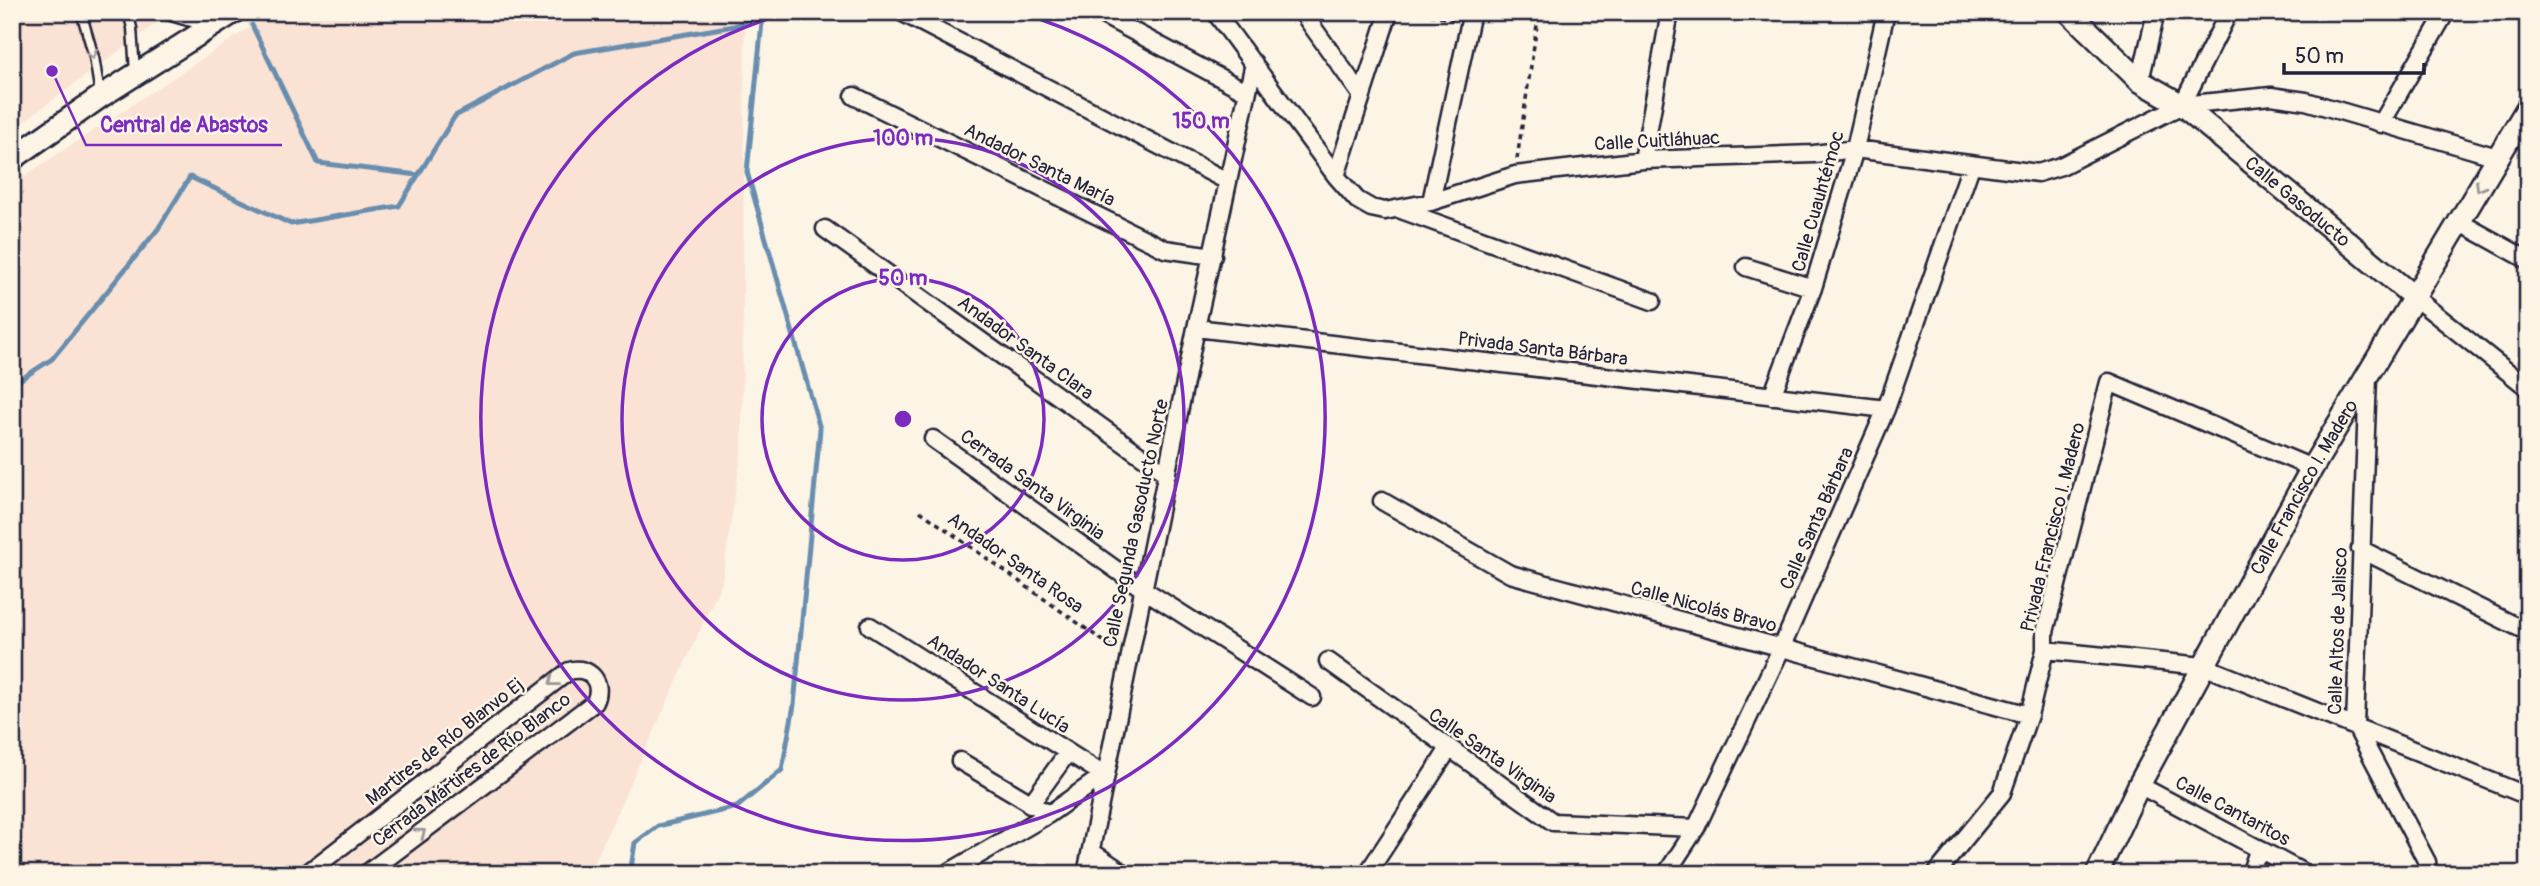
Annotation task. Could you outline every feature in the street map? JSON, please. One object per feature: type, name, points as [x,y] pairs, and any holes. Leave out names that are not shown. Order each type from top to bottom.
[{"type":"street","points":[[12,159],[100,97],[234,12]]},
{"type":"street","points":[[901,12],[1227,181]]},
{"type":"street","points":[[1097,12],[1247,92]]},
{"type":"street","points":[[1302,12],[1362,96]]},
{"type":"street","points":[[1336,176],[1389,12]]},
{"type":"street","points":[[1643,160],[1670,12]]},
{"type":"street","name":"Calle Cuauhtémoc","points":[[1772,396],[1813,288],[1854,149],[1886,12]]},
{"type":"street","name":"Calle Gasoducto","points":[[2070,12],[2140,81],[2182,104],[2528,388]]},
{"type":"street","points":[[2140,81],[2156,12]]},
{"type":"street","points":[[2182,104],[2229,12]]},
{"type":"street","points":[[2381,124],[2445,12]]},
{"type":"street","name":"Calle Cuitláhuac","points":[[1216,13],[1336,176],[1357,200],[1371,208],[1401,210],[1515,175],[1643,160],[1814,154],[1854,149],[2038,173],[2061,166],[2182,104]]},
{"type":"street","points":[[1431,202],[1470,18]]},
{"type":"street","name":"Calle Segunda Gasoducto Norte","points":[[1086,874],[1196,328],[1254,62]]},
{"type":"street","name":"Andador Santa María","points":[[854,96],[1165,249],[1213,256]]},
{"type":"street","points":[[2182,104],[2271,96],[2306,102],[2497,157]]},
{"type":"street","name":"Calle Francisco I. Madero","points":[[2097,874],[2104,852],[2139,785],[2312,468],[2528,107]]},
{"type":"street","name":"Calle Santa Bárbara","points":[[1666,874],[1696,828],[1781,649],[1886,409],[1970,166]]},
{"type":"street","points":[[1401,210],[1651,301]]},
{"type":"street","points":[[2459,222],[2528,260]]},
{"type":"street","name":"Andador Santa Clara","points":[[825,229],[1167,474]]},
{"type":"street","points":[[1746,267],[1813,288]]},
{"type":"street","name":"Privada Santa Bárbara","points":[[1196,328],[1886,409]]},
{"type":"street","name":"Calle Altos de Jalisco","points":[[2368,371],[2355,725],[2427,862],[2429,874]]},
{"type":"street","name":"Privada Francisco I. Madero","points":[[1936,874],[2002,793],[2029,715],[2045,650],[2045,632],[2109,382],[2312,468]]},
{"type":"street","name":"Cerrada Santa Virginia","points":[[933,439],[1143,589]]},
{"type":"street","name":"Calle Nicolás Bravo","points":[[1382,501],[1510,574],[2029,715]]},
{"type":"street","points":[[2360,549],[2528,632]]},
{"type":"street","points":[[1143,589],[1312,698]]},
{"type":"street","name":"Andador Santa Lucía","points":[[870,626],[1104,775]]},
{"type":"street","points":[[2045,650],[2203,666],[2528,796]]},
{"type":"street","name":"Calle Santa Virginia","points":[[1328,661],[1448,750],[1553,822],[1696,828]]},
{"type":"street","name":"Martires de Río Blanvo Ej","points":[[306,874],[569,671],[580,669],[593,676],[598,687],[598,696]]},
{"type":"street","name":"Cerrada Mártires de Río Blanco","points":[[366,874],[595,702],[598,696]]},
{"type":"street","points":[[1367,874],[1448,750]]},
{"type":"street","points":[[1030,805],[1068,752]]},
{"type":"street","points":[[960,761],[1049,814]]},
{"type":"street","points":[[946,874],[1049,814],[1104,775]]},
{"type":"street","name":"Calle Cantaritos","points":[[2139,785],[2306,874]]},
{"type":"street","points":[[2250,874],[2259,848]]},
{"type":"street","points":[[1092,852],[1125,874]]},
{"type":"street","points":[[2086,874],[2104,852]]},
{"type":"lane","points":[[80,12],[94,57],[100,97]]},
{"type":"lane","points":[[128,12],[132,28],[135,75]]},
{"type":"lane","points":[[157,12],[211,27]]},
{"type":"path","points":[[1420,12],[1470,18]]},
{"type":"path","points":[[1515,175],[1526,83],[1539,12]]},
{"type":"path","name":"Andador Santa Rosa","points":[[920,511],[1129,659]]},
{"type":"shaded area","points":[[12,12],[172,12],[12,130]]},
{"type":"shaded area","points":[[273,12],[745,12],[742,447],[722,582],[589,874],[12,874],[12,184]]},
{"type":"waterway","points":[[630,874],[635,843],[658,826],[737,807],[782,770],[794,705],[820,429],[747,172],[763,12]]},
{"type":"waterway","points":[[12,385],[52,359],[158,229],[190,177],[291,224],[399,206],[455,116],[574,53],[734,26],[762,15]]},
{"type":"waterway","points":[[252,25],[318,163],[418,175]]},
{"type":"place","name":"Central de Abastos","points":[[52,71]]}]
